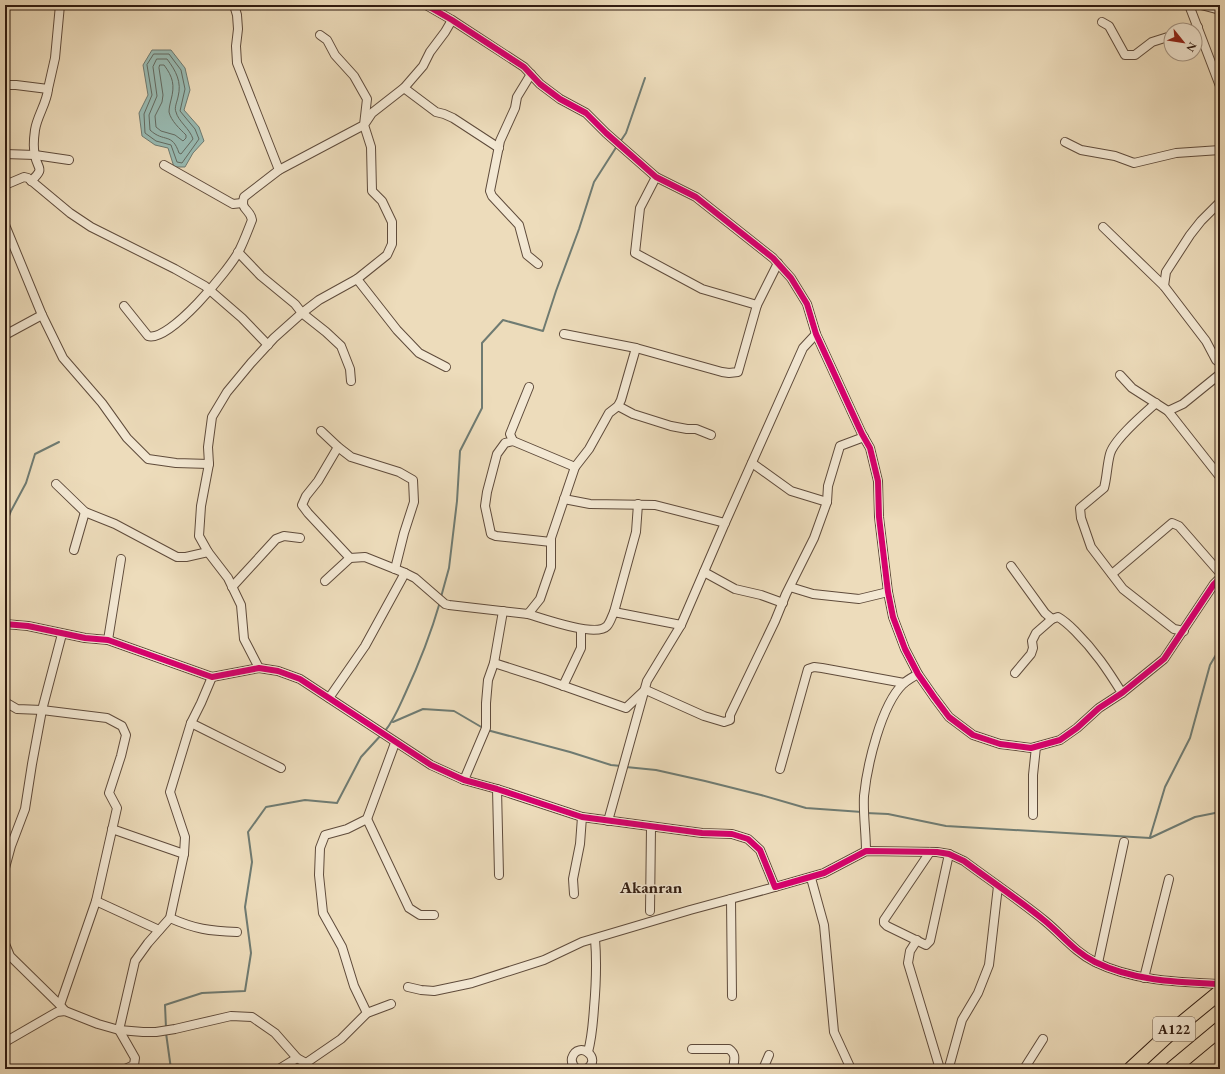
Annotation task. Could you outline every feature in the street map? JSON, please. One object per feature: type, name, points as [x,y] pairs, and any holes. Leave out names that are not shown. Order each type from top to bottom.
[{"type":"highway","name":"A122","points":[[1131,1069],[1170,1033],[1220,992]]},
{"type":"highway","name":"A122","points":[[1172,1069],[1220,1029]]},
{"type":"street","points":[[31,182],[39,173],[40,167],[35,155],[35,130],[48,93],[55,58],[60,5]]},
{"type":"street","points":[[234,5],[237,15],[238,28],[236,46],[237,64],[279,170]]},
{"type":"street","points":[[426,5],[452,20],[524,67],[540,84],[560,99],[586,113],[606,133],[656,177],[696,197],[778,263],[791,278],[807,304],[816,334],[870,448],[878,481],[879,517],[888,592],[893,617],[905,649],[918,674],[949,717],[974,735],[1000,744],[1031,748],[1060,740],[1077,728],[1099,708],[1122,693],[1164,659],[1218,583]]},
{"type":"street","points":[[1189,5],[1196,22]]},
{"type":"street","points":[[1201,5],[1220,10]]},
{"type":"street","points":[[124,306],[148,336],[154,337],[170,329],[210,291],[238,252],[252,220],[250,213],[243,207],[242,203],[244,197],[279,170],[364,125],[372,113],[404,88],[423,66],[430,52],[452,20]]},
{"type":"street","points":[[1102,22],[1109,26],[1125,55],[1136,55],[1152,42],[1163,39]]},
{"type":"street","points":[[259,668],[244,639],[241,605],[228,578],[208,552],[199,536],[201,506],[209,464],[208,447],[212,417],[227,392],[268,345],[302,313],[319,300],[358,278],[387,256],[393,237],[392,222],[382,201],[372,191],[371,147],[364,125],[367,99],[354,76],[335,55],[327,40],[320,35]]},
{"type":"street","points":[[1203,40],[1220,86]]},
{"type":"street","points":[[531,74],[517,97],[515,108],[500,141],[490,191],[519,225],[527,255],[538,264]]},
{"type":"street","points":[[5,85],[48,89]]},
{"type":"street","points":[[404,88],[436,112],[453,118],[499,148]]},
{"type":"street","points":[[1065,142],[1081,150],[1115,156],[1134,163],[1176,153],[1220,150]]},
{"type":"street","points":[[5,154],[35,155],[69,160]]},
{"type":"street","points":[[164,165],[233,204],[242,203]]},
{"type":"street","points":[[5,185],[24,177],[28,178],[70,213],[91,227],[175,269],[205,286],[242,318],[268,345]]},
{"type":"street","points":[[656,177],[640,208],[636,253],[702,288],[757,305]]},
{"type":"street","points":[[1164,286],[1166,272],[1190,235],[1201,221],[1220,202]]},
{"type":"street","points":[[5,225],[8,242],[63,358],[102,402],[127,438],[148,460],[209,464]]},
{"type":"street","points":[[1103,227],[1164,286],[1206,341],[1218,361],[1219,374],[1183,404],[1168,411]]},
{"type":"street","points":[[238,252],[261,276],[295,304],[302,313],[326,332],[340,346],[350,369],[352,381]]},
{"type":"street","points":[[564,334],[636,348],[722,372],[738,372],[757,305],[778,263]]},
{"type":"street","points":[[358,278],[397,330],[419,353],[446,367]]},
{"type":"street","points":[[5,335],[42,315]]},
{"type":"street","points":[[608,821],[627,751],[646,690],[647,681],[681,625],[803,348],[816,334]]},
{"type":"street","points":[[528,614],[540,599],[551,567],[551,542],[553,531],[575,467],[589,449],[608,413],[618,406],[636,348]]},
{"type":"street","points":[[1120,375],[1132,388],[1168,411],[1220,477]]},
{"type":"street","points":[[513,441],[510,434],[529,387]]},
{"type":"street","points":[[1156,403],[1137,420],[1116,443],[1110,453],[1104,488],[1080,508],[1081,518],[1091,547],[1123,589],[1174,629],[1184,631]]},
{"type":"street","points":[[618,406],[633,414],[671,426],[687,430],[696,429],[711,435]]},
{"type":"street","points":[[321,431],[351,457],[399,472],[413,480],[414,502],[395,569]]},
{"type":"street","points":[[646,690],[704,716],[724,722],[730,720],[730,715],[814,538],[827,502],[828,486],[840,446],[864,437]]},
{"type":"street","points":[[551,542],[496,536],[491,534],[485,506],[497,454],[505,443],[513,441],[575,467]]},
{"type":"street","points":[[338,447],[318,481],[306,496],[302,505],[308,514],[350,558]]},
{"type":"street","points":[[752,463],[791,491],[827,502]]},
{"type":"street","points":[[56,484],[84,512],[115,524],[177,557],[186,557],[208,552]]},
{"type":"street","points":[[564,499],[590,504],[655,505],[725,523]]},
{"type":"street","points":[[325,581],[350,558],[365,557],[414,578],[444,604],[461,608],[528,614],[581,629],[600,630],[607,627],[614,612],[636,532],[638,504]]},
{"type":"street","points":[[74,550],[84,512]]},
{"type":"street","points":[[1112,574],[1172,523],[1179,526],[1220,573]]},
{"type":"street","points":[[232,587],[276,539],[284,536],[300,538]]},
{"type":"street","points":[[108,640],[121,559]]},
{"type":"street","points":[[1011,566],[1045,613],[1052,618]]},
{"type":"street","points":[[704,572],[735,589],[783,603]]},
{"type":"street","points":[[329,698],[365,646],[405,573]]},
{"type":"street","points":[[790,587],[813,594],[859,600],[888,592]]},
{"type":"street","points":[[464,780],[486,728],[488,680],[494,663],[503,611]]},
{"type":"street","points":[[614,612],[681,625]]},
{"type":"street","points":[[1015,673],[1031,654],[1033,648],[1032,641],[1036,633],[1052,618],[1058,617],[1063,620],[1100,658],[1122,693]]},
{"type":"street","points":[[5,624],[28,626],[62,634],[108,640],[212,677],[259,668],[278,671],[300,679],[431,765],[464,780],[498,789],[582,817],[702,833],[732,834],[748,839],[760,850],[775,887]]},
{"type":"street","points":[[563,686],[581,648],[581,629]]},
{"type":"street","points":[[5,868],[25,809],[42,710],[62,634]]},
{"type":"street","points":[[494,663],[626,708],[646,690]]},
{"type":"street","points":[[780,769],[808,669],[814,667],[822,668],[904,683]]},
{"type":"street","points":[[866,851],[864,796],[873,746],[884,714],[897,690],[904,683],[918,674]]},
{"type":"street","points":[[126,1069],[134,1065],[135,1058],[119,1030],[135,961],[148,943],[170,918],[184,854],[184,837],[170,792],[191,723],[202,703],[212,677]]},
{"type":"street","points":[[5,702],[18,710],[42,710],[106,718],[122,726],[126,735],[109,793],[117,808],[96,901],[62,1008],[5,1042]]},
{"type":"street","points":[[191,723],[281,768]]},
{"type":"street","points":[[367,1013],[354,986],[342,948],[323,913],[319,875],[320,848],[326,835],[347,829],[367,819],[395,742]]},
{"type":"street","points":[[1033,815],[1036,747]]},
{"type":"street","points":[[498,789],[499,875]]},
{"type":"street","points":[[574,894],[573,879],[580,844],[582,817]]},
{"type":"street","points":[[367,819],[409,908],[420,915],[434,915]]},
{"type":"street","points":[[650,911],[651,827]]},
{"type":"street","points":[[112,829],[184,854]]},
{"type":"street","points":[[1098,963],[1124,842]]},
{"type":"street","points":[[408,987],[434,991],[472,983],[544,960],[582,942],[731,899],[811,878],[824,873],[866,851],[930,852],[949,854],[964,861],[1046,922],[1076,950],[1098,963],[1130,976],[1171,982],[1220,984]]},
{"type":"street","points":[[930,852],[884,920],[884,923],[887,926],[926,945],[930,941],[949,854]]},
{"type":"street","points":[[811,878],[824,925],[834,1032],[851,1069]]},
{"type":"street","points":[[1144,978],[1169,879]]},
{"type":"street","points":[[958,1069],[947,1068],[962,1020],[978,993],[989,965],[998,886]]},
{"type":"street","points":[[731,899],[732,996]]},
{"type":"street","points":[[96,901],[159,930]]},
{"type":"street","points":[[170,918],[208,931],[237,932]]},
{"type":"street","points":[[588,1052],[592,1038],[596,986],[597,961],[595,939]]},
{"type":"street","points":[[917,940],[910,950],[908,963],[940,1069]]},
{"type":"street","points":[[5,944],[8,956],[62,1008],[98,1024],[119,1030],[161,1031],[231,1016],[252,1017],[275,1033],[297,1058],[309,1066],[341,1039],[367,1013],[391,1004]]},
{"type":"street","points":[[1024,1069],[1043,1039]]},
{"type":"street","points":[[692,1049],[728,1049],[733,1052],[735,1056],[733,1069]]},
{"type":"street","points":[[577,1069],[572,1061],[573,1055],[577,1051],[583,1050],[588,1052],[592,1057],[592,1062],[588,1069]]},
{"type":"street","points":[[763,1069],[769,1055]]},
{"type":"street","points":[[279,1069],[297,1058]]},
{"type":"water","points":[[152,50],[171,50],[185,68],[190,90],[184,110],[199,127],[204,141],[193,153],[185,167],[174,167],[168,148],[155,145],[142,136],[139,113],[148,95],[143,65]]},
{"type":"waterway","points":[[620,142],[626,133],[645,78]]},
{"type":"waterway","points":[[441,597],[449,568],[457,501],[460,451],[482,408],[482,343],[503,320],[543,331],[594,182],[617,146]]},
{"type":"waterway","points":[[5,526],[26,483],[35,454],[59,442]]},
{"type":"waterway","points":[[385,731],[396,713],[415,671],[429,637],[440,602]]},
{"type":"waterway","points":[[1150,837],[1165,787],[1190,738],[1210,665],[1220,648]]},
{"type":"waterway","points":[[393,722],[423,709],[454,711],[483,728]]},
{"type":"waterway","points":[[487,730],[570,752],[611,765],[621,766]]},
{"type":"waterway","points":[[166,1028],[165,1005],[202,993],[245,991],[251,953],[245,907],[252,862],[248,832],[266,807],[305,800],[337,803],[361,757],[382,734]]},
{"type":"waterway","points":[[626,767],[656,770],[705,781],[806,808],[862,812]]},
{"type":"waterway","points":[[866,813],[888,814],[946,826],[1150,838],[1195,817],[1220,812]]},
{"type":"waterway","points":[[166,1033],[171,1069]]},
{"type":"cycle path","points":[[426,5],[452,20],[524,67],[540,84],[560,99],[586,113],[606,133],[656,177],[696,197],[773,258],[791,278],[807,304],[816,334],[862,434],[870,448],[878,481],[879,517],[888,592],[893,617],[905,649],[918,674],[949,717],[973,735],[1000,744],[1031,748],[1060,740],[1077,728],[1099,708],[1122,693],[1164,659],[1214,584],[1220,578]]},
{"type":"cycle path","points":[[5,624],[28,626],[85,638],[108,640],[212,677],[259,668],[278,671],[300,679],[431,765],[464,780],[497,789],[582,817],[702,833],[732,834],[748,839],[760,850],[775,887],[824,873],[866,851],[937,852],[949,854],[964,861],[1015,898],[1045,921],[1081,953],[1095,962],[1140,977],[1220,984]]},
{"type":"district","name":"Akanran","points":[[651,887]]}]
